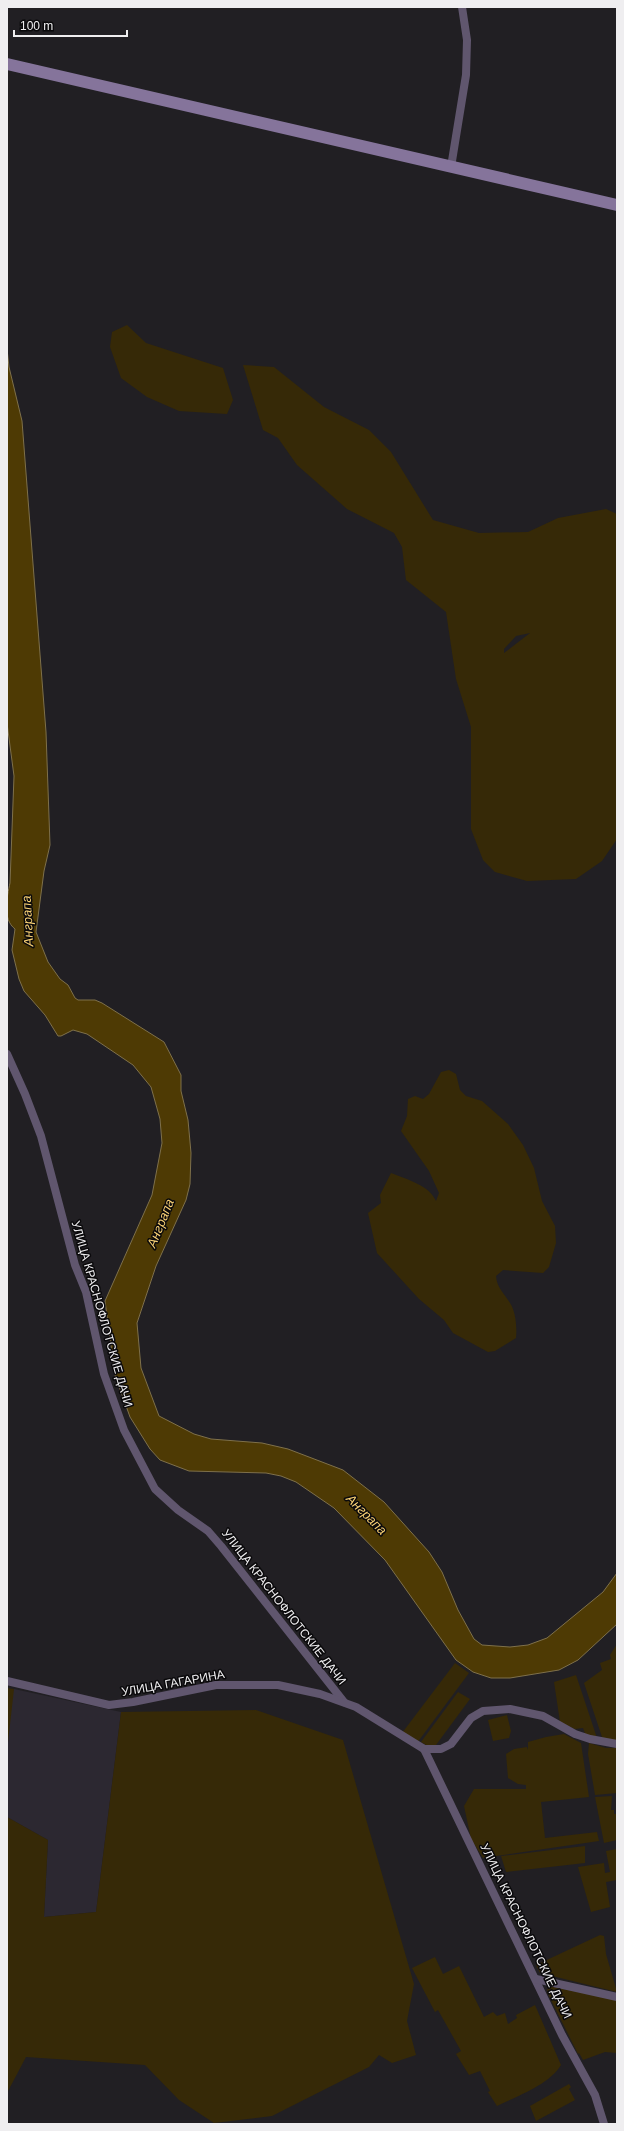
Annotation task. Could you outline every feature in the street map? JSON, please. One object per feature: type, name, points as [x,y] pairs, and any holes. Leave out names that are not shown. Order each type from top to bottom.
[{"type":"street","points":[[451,167],[466,75],[467,40],[462,7]]},
{"type":"street","points":[[7,64],[617,205]]},
{"type":"street","name":"УЛИЦА КРАСНОФЛОТСКИЕ ДАЧИ","points":[[7,1054],[25,1094],[41,1136],[75,1265],[86,1292],[104,1374],[113,1402],[142,1466],[165,1499],[208,1531],[222,1546],[344,1702],[371,1715],[424,1748],[441,1749],[451,1744],[471,1718],[483,1711],[497,1709],[529,1712],[543,1716],[576,1734],[590,1739],[617,1744]]},
{"type":"street","name":"УЛИЦА ГАГАРИНА","points":[[7,1681],[109,1705],[132,1702],[216,1685],[237,1684],[278,1685],[320,1694],[344,1702]]},
{"type":"street","name":"УЛИЦА КРАСНОФЛОТСКИЕ ДАЧИ","points":[[424,1748],[562,2035],[595,2095],[604,2124]]},
{"type":"street","points":[[536,1979],[617,1997]]},
{"type":"shaded area","points":[[127,325],[146,343],[223,368],[233,400],[227,414],[179,411],[147,397],[121,378],[110,347],[112,332]]},
{"type":"shaded area","points":[[243,365],[274,367],[324,407],[369,430],[391,452],[433,520],[479,533],[528,532],[558,518],[606,509],[617,514],[617,839],[602,861],[576,879],[527,881],[495,872],[483,860],[471,829],[471,727],[456,679],[446,612],[406,580],[402,547],[394,533],[347,509],[297,465],[278,438],[263,430]],"holes":[[[530,633],[504,653],[504,649],[516,636]]]},
{"type":"shaded area","points":[[449,1070],[456,1074],[460,1090],[466,1096],[482,1101],[508,1124],[523,1145],[534,1168],[542,1201],[555,1226],[556,1243],[549,1267],[543,1273],[503,1270],[496,1276],[499,1287],[514,1311],[516,1320],[516,1338],[495,1351],[488,1352],[453,1333],[444,1320],[419,1299],[377,1253],[368,1213],[381,1203],[380,1195],[391,1173],[423,1187],[433,1195],[436,1201],[439,1193],[429,1171],[401,1131],[407,1116],[408,1099],[415,1096],[423,1099],[429,1094],[441,1072]]},
{"type":"shaded area","points":[[617,1644],[617,1742],[603,1740],[584,1683],[602,1670],[600,1663],[611,1659],[610,1655]]},
{"type":"shaded area","points":[[455,1663],[469,1673],[417,1743],[402,1733]]},
{"type":"shaded area","points":[[576,1675],[598,1741],[586,1736],[583,1728],[575,1729],[560,1722],[554,1682]]},
{"type":"shaded area","points":[[7,1688],[14,1689],[7,1751]]},
{"type":"shaded area","points":[[14,1689],[121,1712],[96,1912],[44,1917],[48,1840],[7,1817],[7,1707]]},
{"type":"shaded area","points":[[458,1692],[470,1699],[433,1749],[421,1742]]},
{"type":"shaded area","points":[[256,1710],[343,1740],[414,1984],[407,2021],[416,2055],[392,2063],[379,2055],[369,2067],[272,2116],[214,2123],[179,2100],[145,2065],[26,2057],[7,2093],[7,1817],[48,1840],[44,1917],[96,1912],[121,1712]]},
{"type":"shaded area","points":[[507,1715],[511,1731],[509,1738],[493,1741],[488,1720]]},
{"type":"shaded area","points":[[564,1734],[581,1743],[589,1797],[541,1802],[545,1838],[597,1832],[599,1841],[483,1858],[471,1839],[464,1806],[474,1789],[526,1789],[526,1785],[518,1784],[508,1778],[506,1754],[514,1749],[527,1747],[528,1750],[528,1742]]},
{"type":"shaded area","points":[[589,1743],[606,1748],[617,1748],[617,1793],[595,1795],[588,1754]]},
{"type":"shaded area","points":[[612,1796],[611,1810],[614,1810],[614,1814],[617,1814],[617,1840],[604,1843],[595,1797]]},
{"type":"shaded area","points":[[585,1846],[585,1863],[506,1872],[501,1856]]},
{"type":"shaded area","points":[[617,1849],[617,1880],[606,1882],[610,1907],[591,1912],[578,1867],[604,1863],[605,1873],[610,1872],[606,1851]]},
{"type":"shaded area","points":[[600,1935],[604,1936],[606,1954],[617,1992],[540,1973],[536,1965]]},
{"type":"shaded area","points":[[435,1957],[443,1974],[459,1966],[484,2017],[493,2012],[497,2016],[505,2013],[508,2024],[517,2018],[516,2015],[535,2005],[561,2065],[556,2072],[541,2084],[497,2106],[488,2092],[490,2091],[480,2071],[469,2075],[456,2054],[461,2051],[438,2010],[435,2012],[412,1968]]},
{"type":"shaded area","points":[[548,1986],[617,2000],[617,2053],[605,2052],[583,2060],[579,2053],[578,2054],[547,1992]]},
{"type":"shaded area","points":[[569,2084],[571,2087],[569,2089],[575,2100],[536,2121],[530,2106]]},
{"type":"water","name":"Анграпа","points":[[7,349],[9,367],[22,421],[46,732],[50,845],[44,871],[36,932],[48,962],[60,979],[68,985],[75,998],[78,1000],[95,1000],[102,1003],[164,1042],[181,1075],[181,1091],[188,1120],[191,1153],[190,1184],[186,1200],[156,1266],[137,1323],[141,1368],[159,1416],[194,1434],[211,1439],[262,1443],[288,1449],[343,1470],[384,1502],[429,1552],[442,1572],[458,1610],[474,1639],[482,1645],[510,1647],[528,1645],[547,1638],[603,1592],[617,1573],[617,1624],[578,1660],[559,1670],[510,1678],[491,1678],[473,1672],[456,1660],[385,1560],[334,1508],[296,1482],[281,1476],[266,1473],[189,1471],[160,1460],[150,1449],[130,1417],[115,1375],[105,1301],[152,1195],[162,1143],[160,1119],[151,1087],[133,1065],[87,1034],[73,1030],[58,1036],[45,1015],[24,991],[19,979],[12,950],[15,929],[8,920],[6,908],[10,883],[14,776],[7,723]]}]
